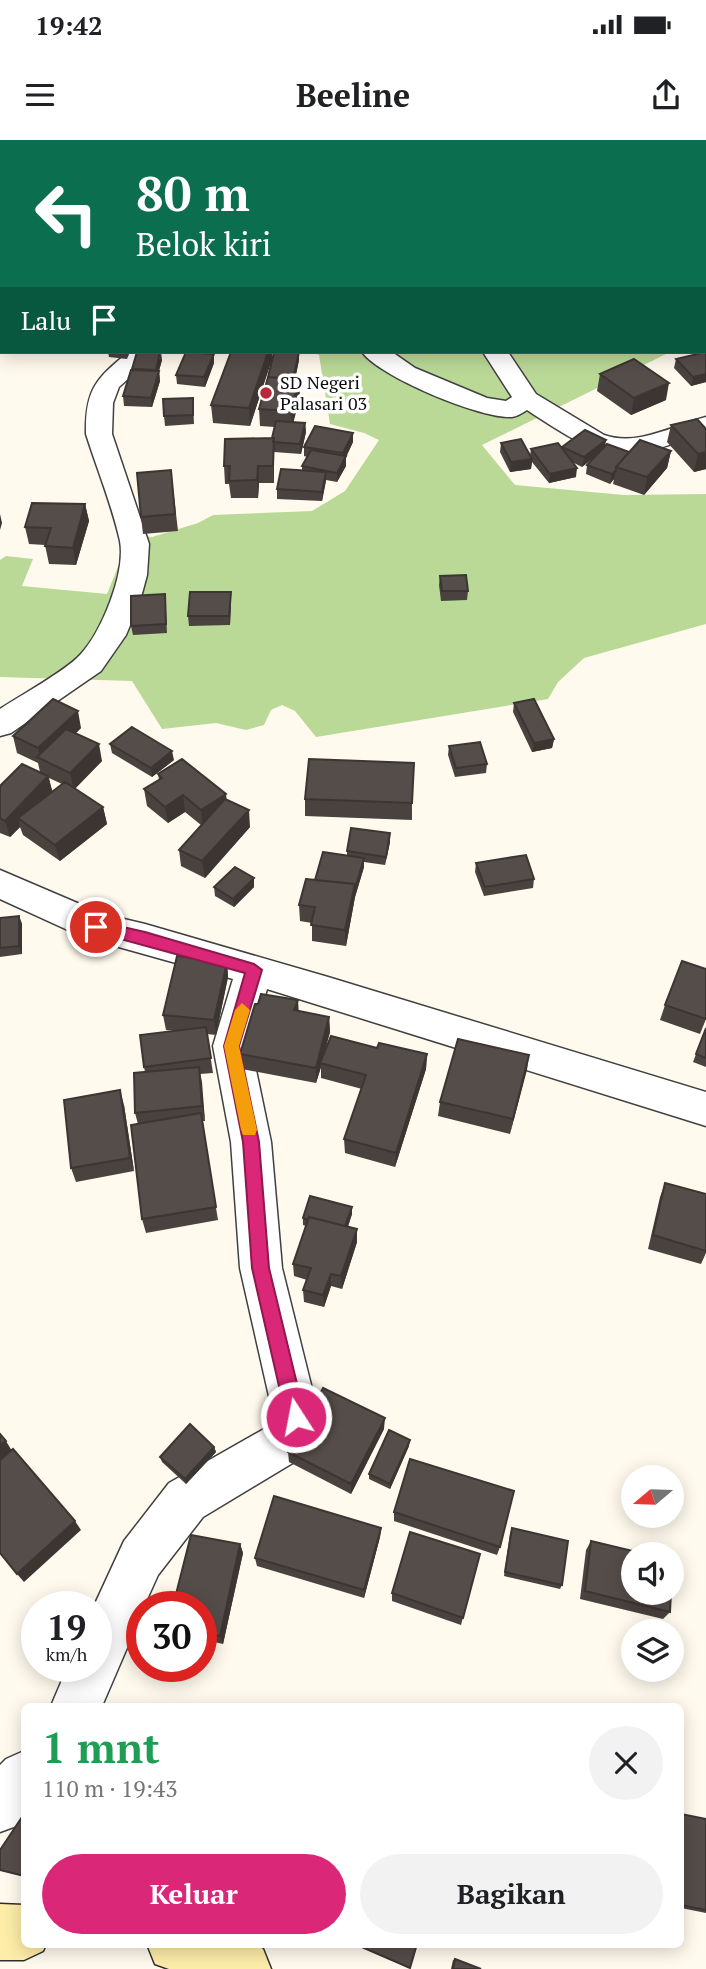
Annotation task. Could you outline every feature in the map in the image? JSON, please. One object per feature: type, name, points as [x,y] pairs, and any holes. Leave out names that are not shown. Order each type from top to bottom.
[{"type":"main road","points":[[0,1932],[21,1932]]},
{"type":"main road","points":[[193,1948],[219,1954],[243,1969]]},
{"type":"street","points":[[0,725],[90,664],[111,635],[125,601],[132,575],[135,544],[99,434],[98,421],[102,388],[112,376],[142,354]]},
{"type":"street","points":[[378,354],[406,373],[481,405],[511,409],[527,399]]},
{"type":"street","points":[[497,354],[527,399],[602,444],[619,448],[639,446],[706,425]]},
{"type":"street","points":[[0,883],[96,927],[145,938],[254,970],[706,1110]]},
{"type":"street","points":[[112,1624],[141,1558],[186,1500],[280,1444],[296,1417],[261,1268],[251,1142],[232,1046],[254,970]]},
{"type":"street","points":[[77,1703],[87,1682]]},
{"type":"street","points":[[0,1806],[21,1781]]},
{"type":"green space","points":[[316,354],[666,354],[482,445],[515,485],[624,495],[706,494],[706,624],[584,658],[558,682],[548,699],[316,737],[295,711],[282,705],[271,710],[264,725],[246,730],[216,723],[162,729],[132,681],[0,677],[0,560],[6,556],[33,559],[22,586],[107,594],[131,534],[152,537],[198,523],[213,515],[312,511],[345,491],[379,440],[330,424],[319,355]]},
{"type":"building","points":[[136,354],[160,354],[156,370],[132,369]]},
{"type":"building","points":[[185,354],[214,354],[204,377],[176,375]]},
{"type":"building","points":[[230,354],[267,354],[249,408],[211,405]]},
{"type":"building","points":[[274,354],[299,354],[293,379],[268,377]]},
{"type":"building","points":[[706,354],[706,374],[693,377],[676,359]]},
{"type":"building","points":[[634,359],[669,383],[634,398],[600,374]]},
{"type":"building","points":[[131,370],[159,371],[151,398],[123,396]]},
{"type":"building","points":[[268,377],[299,380],[291,411],[259,409]]},
{"type":"building","points":[[193,398],[193,415],[164,416],[163,399]]},
{"type":"building","points":[[697,419],[706,429],[706,452],[698,454],[671,425]]},
{"type":"building","points":[[276,421],[305,423],[300,444],[273,442]]},
{"type":"building","points":[[315,426],[353,433],[343,453],[304,447]]},
{"type":"building","points":[[585,430],[606,440],[584,457],[562,447]]},
{"type":"building","points":[[274,438],[273,466],[258,466],[257,480],[229,481],[230,466],[224,466],[225,439]]},
{"type":"building","points":[[521,439],[532,459],[511,462],[501,443]]},
{"type":"building","points":[[640,440],[671,451],[647,477],[616,467]]},
{"type":"building","points":[[558,443],[577,468],[550,474],[531,449]]},
{"type":"building","points":[[607,444],[629,452],[612,474],[587,465]]},
{"type":"building","points":[[311,450],[346,456],[337,473],[302,466]]},
{"type":"building","points":[[281,469],[326,472],[322,492],[277,489]]},
{"type":"building","points":[[171,470],[175,514],[141,517],[137,473]]},
{"type":"building","points":[[32,503],[85,504],[73,548],[45,546],[51,528],[25,527]]},
{"type":"building","points":[[466,575],[468,591],[442,591],[440,576]]},
{"type":"building","points":[[190,592],[231,592],[229,616],[188,616]]},
{"type":"building","points":[[165,594],[166,624],[131,626],[131,596]]},
{"type":"building","points":[[53,699],[78,711],[38,748],[13,736]]},
{"type":"building","points":[[534,699],[554,739],[534,743],[514,703]]},
{"type":"building","points":[[132,727],[172,751],[151,768],[110,744]]},
{"type":"building","points":[[66,729],[99,744],[70,773],[37,757]]},
{"type":"building","points":[[480,742],[487,764],[456,768],[449,746]]},
{"type":"building","points":[[182,759],[226,794],[201,810],[183,795],[165,807],[144,789],[162,778],[158,774]]},
{"type":"building","points":[[309,759],[414,763],[412,803],[305,799]]},
{"type":"building","points":[[22,764],[48,776],[5,821],[0,818],[0,786]]},
{"type":"building","points":[[65,782],[103,807],[55,845],[18,818]]},
{"type":"building","points":[[225,799],[249,810],[202,861],[179,850]]},
{"type":"building","points":[[351,828],[390,833],[386,857],[347,851]]},
{"type":"building","points":[[323,852],[364,858],[355,889],[355,884],[315,880]]},
{"type":"building","points":[[526,855],[534,879],[485,887],[476,863]]},
{"type":"building","points":[[235,867],[254,878],[233,899],[214,887]]},
{"type":"building","points":[[306,879],[355,884],[345,930],[311,925],[315,907],[299,905]]},
{"type":"building","points":[[19,916],[19,946],[0,948],[0,918]]},
{"type":"building","points":[[177,956],[227,962],[214,1020],[163,1015]]},
{"type":"building","points":[[682,961],[706,969],[706,1019],[665,1005]]},
{"type":"building","points":[[261,994],[298,1000],[294,1010],[329,1017],[316,1068],[240,1054],[255,1004],[258,1004]]},
{"type":"building","points":[[206,1027],[211,1058],[144,1067],[140,1035]]},
{"type":"building","points":[[706,1028],[706,1058],[696,1054]]},
{"type":"building","points":[[331,1036],[377,1048],[379,1043],[427,1054],[396,1153],[344,1139],[366,1075],[320,1063]]},
{"type":"building","points":[[458,1039],[529,1055],[513,1119],[440,1102]]},
{"type":"building","points":[[199,1067],[202,1106],[135,1113],[134,1073]]},
{"type":"building","points":[[120,1090],[130,1158],[71,1168],[64,1100]]},
{"type":"building","points":[[201,1113],[216,1207],[142,1219],[131,1125]]},
{"type":"building","points":[[665,1183],[706,1194],[706,1251],[653,1235]]},
{"type":"building","points":[[310,1196],[352,1207],[345,1226],[309,1217],[308,1220],[303,1218]]},
{"type":"building","points":[[309,1217],[357,1229],[341,1276],[331,1274],[323,1295],[303,1290],[311,1268],[293,1264]]},
{"type":"building","points":[[323,1388],[385,1418],[351,1484],[288,1452]]},
{"type":"building","points":[[190,1424],[214,1447],[185,1479],[160,1457]]},
{"type":"building","points":[[389,1430],[410,1440],[390,1484],[369,1474]]},
{"type":"building","points":[[0,1434],[6,1441],[0,1445]]},
{"type":"building","points":[[13,1449],[75,1521],[17,1574],[0,1553],[0,1460]]},
{"type":"building","points":[[410,1459],[514,1491],[500,1547],[394,1512]]},
{"type":"building","points":[[274,1496],[381,1528],[364,1590],[255,1558]]},
{"type":"building","points":[[512,1528],[568,1541],[562,1585],[505,1572]]},
{"type":"building","points":[[410,1532],[480,1554],[463,1618],[392,1593]]},
{"type":"building","points":[[191,1535],[240,1544],[220,1636],[217,1636],[217,1591],[177,1591]]},
{"type":"building","points":[[591,1541],[621,1548],[621,1600],[585,1591]]},
{"type":"building","points":[[642,1605],[670,1605],[670,1612]]},
{"type":"building","points":[[684,1815],[706,1819],[706,1910],[684,1906]]},
{"type":"building","points":[[21,1818],[21,1875],[0,1870],[0,1850]]},
{"type":"building","points":[[364,1948],[416,1948],[410,1968]]},
{"type":"building","points":[[455,1959],[481,1969],[453,1969]]},
{"type":"slow traffic","points":[[242,1010],[232,1046],[249,1130]]},
{"type":"place","name":"SD Negeri Palasari 03","points":[[266,393]]},
{"type":"route","points":[[96,927],[145,938],[254,970],[232,1046],[251,1142],[261,1268],[296,1417]]}]
